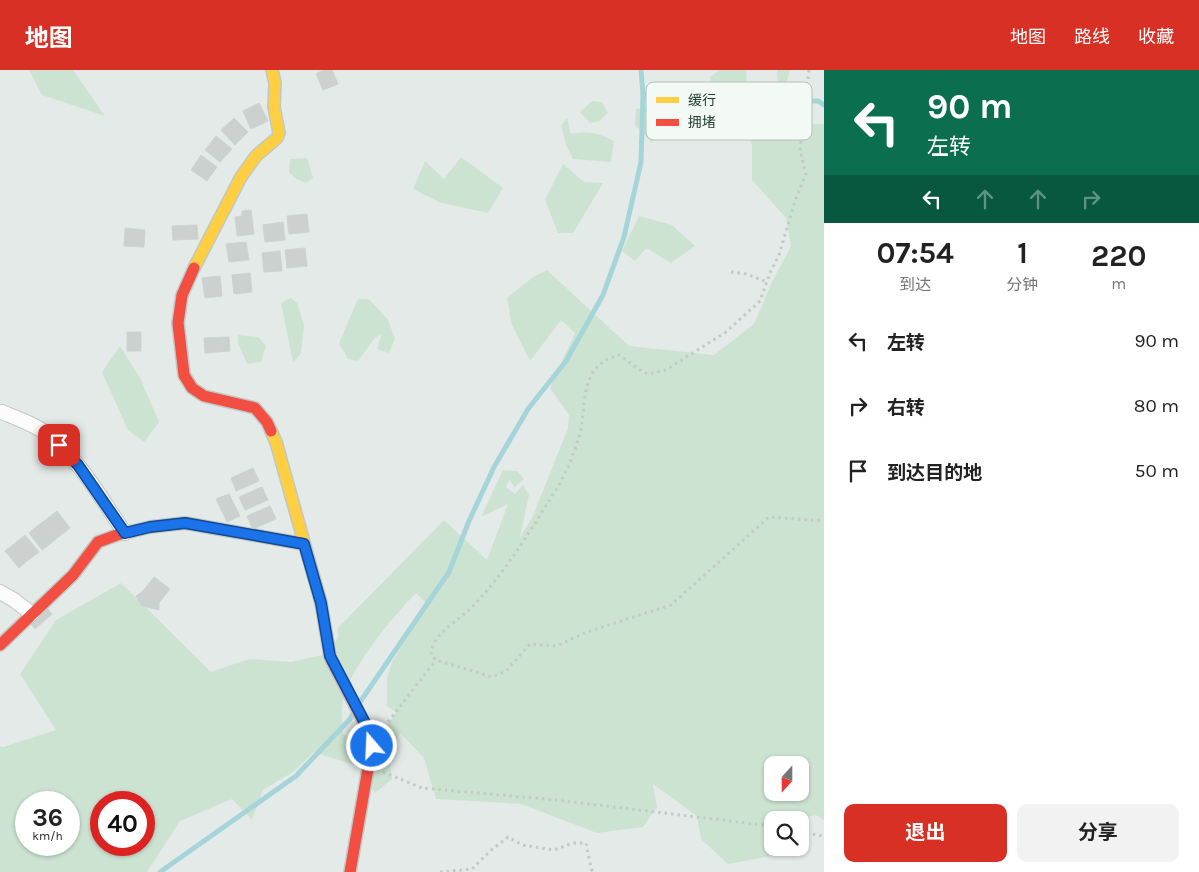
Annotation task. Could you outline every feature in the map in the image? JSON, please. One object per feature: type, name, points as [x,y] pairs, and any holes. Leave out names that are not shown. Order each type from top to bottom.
[{"type":"street","points":[[272,70],[275,83],[274,107],[279,133],[277,138],[256,156],[241,178],[195,265],[182,295],[178,323],[184,375],[192,388],[204,396],[255,408],[267,422],[276,442],[321,603],[330,656],[349,696],[374,740],[350,872]]},
{"type":"street","points":[[2,412],[27,422],[49,435],[78,465],[125,533]]},
{"type":"street","points":[[0,645],[73,575],[98,542],[125,533],[150,527],[185,523],[304,544]]},
{"type":"street","points":[[0,592],[32,614]]},
{"type":"path","points":[[801,140],[800,150],[806,174],[795,201],[779,255],[760,301],[726,332],[666,370],[648,374],[620,355],[612,357],[598,367],[588,379],[582,405],[579,435],[569,465],[554,494],[507,566],[469,609],[442,632],[431,648],[432,658],[492,677],[506,672],[530,644],[556,646],[587,632],[671,605],[769,517],[824,521]]},
{"type":"path","points":[[731,272],[746,274],[767,282]]},
{"type":"path","points":[[374,740],[436,660]]},
{"type":"path","points":[[369,766],[422,788],[548,799],[764,825]]},
{"type":"path","points":[[809,834],[824,836]]},
{"type":"path","points":[[440,872],[472,869],[508,837],[522,845],[554,850],[573,843],[586,842],[593,872]]},
{"type":"green space","points":[[29,70],[73,70],[105,116],[42,95]]},
{"type":"green space","points":[[720,70],[746,70],[747,82],[711,82],[710,77]]},
{"type":"green space","points":[[777,70],[790,70],[787,82],[778,82]]},
{"type":"green space","points":[[592,101],[602,102],[608,113],[599,121],[590,123],[580,112]]},
{"type":"green space","points":[[646,108],[646,137],[635,125],[636,109]]},
{"type":"green space","points":[[567,118],[571,134],[593,133],[614,141],[611,162],[573,159],[566,145],[561,126]]},
{"type":"green space","points":[[812,124],[824,124],[824,820],[816,815],[809,817],[809,811],[764,811],[764,856],[771,856],[728,864],[701,839],[697,816],[653,784],[657,807],[643,827],[597,833],[521,804],[436,799],[424,758],[400,733],[389,755],[392,779],[375,793],[366,781],[363,768],[314,752],[293,772],[263,790],[252,820],[232,799],[180,821],[147,872],[0,872],[0,746],[3,747],[56,730],[20,674],[56,620],[121,583],[211,672],[249,659],[291,662],[322,655],[338,638],[338,628],[444,520],[487,560],[508,504],[481,517],[503,470],[517,471],[524,479],[515,487],[509,480],[506,487],[515,494],[523,485],[529,495],[520,537],[532,518],[568,428],[569,415],[550,388],[575,333],[561,320],[530,361],[512,325],[507,298],[533,277],[547,270],[629,346],[714,355],[754,324],[772,282],[791,246],[786,218],[752,180],[752,145],[749,140],[812,140]],"holes":[[[416,593],[428,605],[392,662],[387,678],[387,706],[396,712],[372,749],[372,746],[343,734],[343,700],[347,687],[363,658],[385,628]]]},
{"type":"green space","points":[[461,157],[503,188],[488,213],[441,203],[413,189],[425,161],[444,179]]},
{"type":"green space","points":[[307,158],[313,178],[306,183],[296,179],[289,172],[290,159]]},
{"type":"green space","points":[[563,164],[584,182],[603,183],[573,233],[558,233],[545,200]]},
{"type":"green space","points":[[639,216],[672,225],[695,246],[671,263],[646,248],[635,261],[622,251]]},
{"type":"green space","points":[[291,298],[297,303],[304,325],[301,354],[293,362],[281,303]]},
{"type":"green space","points":[[358,299],[369,299],[388,320],[395,339],[389,353],[377,349],[382,333],[374,339],[358,361],[348,359],[339,343]]},
{"type":"green space","points":[[238,335],[258,337],[266,346],[261,362],[247,364],[238,343]]},
{"type":"green space","points":[[120,346],[140,378],[159,422],[144,442],[128,430],[102,372]]},
{"type":"building","points":[[323,70],[332,70],[338,84],[323,90],[316,74]]},
{"type":"building","points":[[259,103],[268,121],[251,129],[243,111]]},
{"type":"building","points":[[234,118],[248,132],[235,145],[221,130]]},
{"type":"building","points":[[216,136],[232,149],[220,162],[205,150]]},
{"type":"building","points":[[201,155],[217,167],[207,181],[191,170]]},
{"type":"building","points":[[251,210],[254,234],[237,236],[235,217],[242,216],[242,211]]},
{"type":"building","points":[[307,214],[309,232],[289,234],[287,216]]},
{"type":"building","points":[[283,222],[285,240],[265,242],[263,225]]},
{"type":"building","points":[[197,225],[198,239],[173,240],[172,226]]},
{"type":"building","points":[[125,228],[145,230],[144,247],[124,246]]},
{"type":"building","points":[[246,242],[249,260],[229,262],[226,244]]},
{"type":"building","points":[[305,248],[307,266],[287,268],[285,250]]},
{"type":"building","points":[[280,251],[282,271],[264,272],[262,253]]},
{"type":"building","points":[[250,273],[252,292],[234,294],[232,275]]},
{"type":"building","points":[[220,276],[222,296],[205,298],[202,278]]},
{"type":"building","points":[[127,332],[141,332],[141,351],[127,351]]},
{"type":"building","points":[[229,337],[230,351],[205,353],[204,338]]},
{"type":"building","points":[[253,468],[259,481],[236,491],[231,478]]},
{"type":"building","points":[[262,487],[268,500],[245,510],[239,497]]},
{"type":"building","points":[[229,494],[240,516],[227,522],[216,499]]},
{"type":"building","points":[[270,506],[276,519],[253,529],[247,516]]},
{"type":"building","points":[[57,511],[70,528],[57,538],[44,521]]},
{"type":"building","points":[[44,521],[57,538],[50,544],[36,527]]},
{"type":"building","points":[[36,527],[50,544],[42,550],[29,533]]},
{"type":"building","points":[[25,535],[39,552],[27,561],[14,544]]},
{"type":"building","points":[[14,544],[27,561],[19,568],[5,551]]},
{"type":"building","points":[[154,577],[170,589],[159,603],[143,591]]},
{"type":"building","points":[[143,591],[159,603],[159,610],[142,606],[136,596]]},
{"type":"building","points":[[47,608],[52,614],[35,629],[30,623]]},
{"type":"waterway","points":[[360,702],[449,572],[469,521],[494,467],[528,409],[566,361],[603,295],[624,237],[641,162],[643,94],[641,70]]},
{"type":"waterway","points":[[812,101],[818,101],[824,105]]},
{"type":"waterway","points":[[160,872],[296,776],[350,719],[354,712]]},
{"type":"traffic: slow","points":[[194,268],[241,177],[256,156],[277,138],[279,133],[274,107],[275,83],[272,70]]},
{"type":"traffic: slow","points":[[271,431],[276,442],[321,603],[332,661]]},
{"type":"traffic: jam","points":[[194,268],[182,295],[178,323],[184,375],[192,388],[204,396],[255,408],[267,422],[271,431]]},
{"type":"traffic: jam","points":[[0,645],[73,575],[98,542],[117,535],[150,527],[185,523],[304,544]]},
{"type":"traffic: jam","points":[[332,661],[373,740],[350,872]]},
{"type":"route","points":[[59,445],[78,465],[125,533],[150,527],[185,523],[304,544],[321,603],[330,656],[349,696],[374,740],[372,746]]}]
